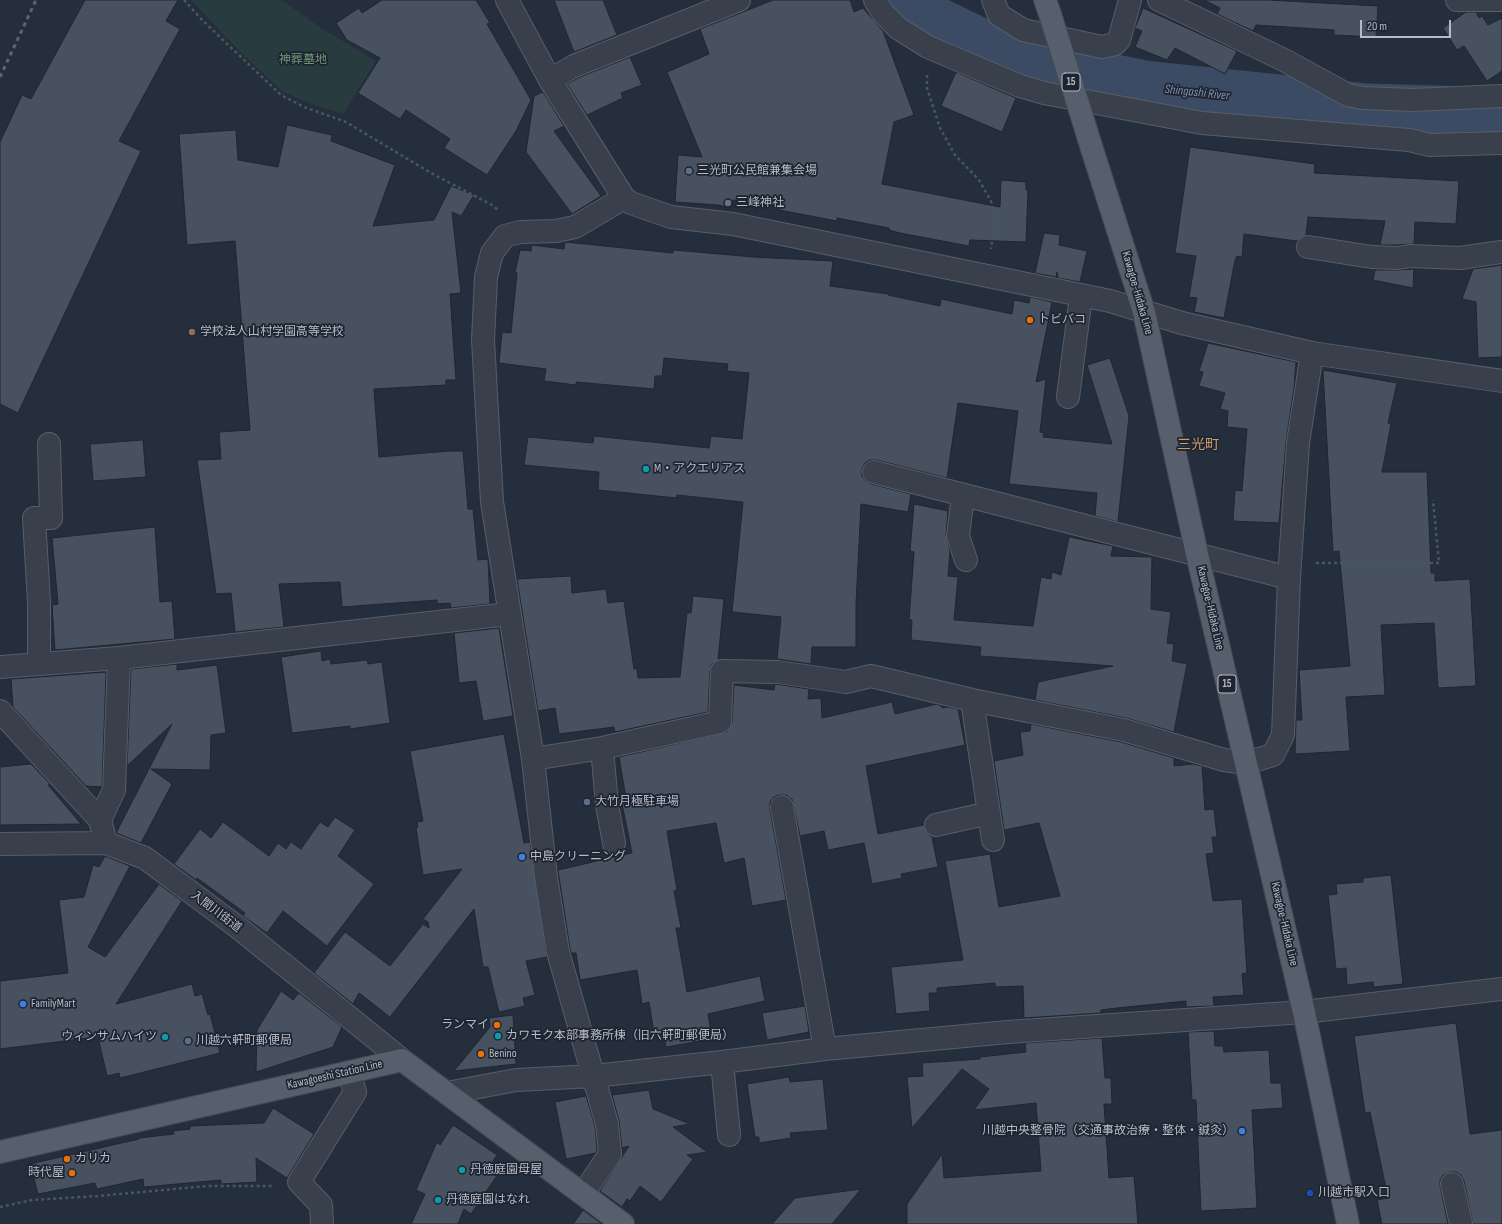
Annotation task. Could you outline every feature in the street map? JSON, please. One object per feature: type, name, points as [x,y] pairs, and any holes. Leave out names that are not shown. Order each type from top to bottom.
[{"type":"main road","name":"Kawagoe-Hidaka Line","points":[[1047,7],[1144,312],[1197,554],[1304,1012],[1348,1224]]},
{"type":"main road","name":"Kawagoeshi Station Line","points":[[0,1152],[402,1060]]},
{"type":"main road","points":[[402,1060],[623,1224]]},
{"type":"street","points":[[507,0],[550,80],[624,198],[631,203],[671,217],[733,224],[881,253],[986,277],[1110,301],[1182,323],[1312,353],[1502,381]]},
{"type":"street","points":[[550,80],[574,66],[739,0]]},
{"type":"street","points":[[875,0],[883,13],[898,28],[928,47],[1020,86],[1044,93],[1202,123],[1409,140],[1430,145],[1502,143]]},
{"type":"street","points":[[993,0],[999,16],[1023,30],[1102,47],[1115,44],[1119,40],[1130,0]]},
{"type":"street","points":[[1159,0],[1284,60],[1348,96],[1413,100],[1502,96]]},
{"type":"street","points":[[1457,0],[1502,0]]},
{"type":"street","points":[[583,1194],[610,1154],[606,1124],[594,1076],[558,952],[546,877],[533,759],[492,502],[483,340],[486,277],[492,253],[505,236],[520,232],[556,231],[575,227],[624,198]]},
{"type":"street","points":[[1308,247],[1372,257],[1398,258],[1410,256],[1460,258],[1502,252]]},
{"type":"street","points":[[1068,396],[1081,296]]},
{"type":"street","points":[[533,759],[602,748],[720,722],[722,671],[778,672],[846,682],[871,676],[972,700],[1124,730],[1224,760],[1246,764],[1273,755],[1283,735],[1289,570],[1298,443],[1312,353]]},
{"type":"street","points":[[39,663],[39,602],[34,518],[51,518],[48,444]]},
{"type":"street","points":[[874,472],[1197,554],[1289,570]]},
{"type":"street","points":[[963,495],[958,536],[966,560]]},
{"type":"street","points":[[0,667],[119,658],[509,614]]},
{"type":"street","points":[[100,820],[114,790],[119,658]]},
{"type":"street","points":[[972,700],[993,840]]},
{"type":"street","points":[[0,711],[100,820],[106,843]]},
{"type":"street","points":[[602,748],[607,805],[614,842]]},
{"type":"street","points":[[782,807],[825,1049]]},
{"type":"street","points":[[936,825],[989,813]]},
{"type":"street","name":"入間川街道","points":[[0,844],[106,843],[144,858],[240,929],[402,1060]]},
{"type":"street","points":[[447,1093],[516,1080],[594,1076],[825,1049],[1008,1032],[1304,1012],[1502,989]]},
{"type":"street","points":[[722,1062],[729,1135]]},
{"type":"street","points":[[322,1224],[321,1205],[299,1182],[355,1092],[349,1072]]},
{"type":"street","points":[[1452,1184],[1460,1224]]},
{"type":"path","points":[[184,0],[202,20],[281,95],[304,107],[346,122],[431,173],[492,205],[520,232]]},
{"type":"path","points":[[928,47],[927,88],[940,128],[955,155],[979,180],[991,201],[994,220],[986,277]]},
{"type":"path","points":[[1289,570],[1438,563],[1433,500]]},
{"type":"path","points":[[0,1207],[32,1200],[98,1196],[207,1186],[279,1186],[299,1182]]},
{"type":"green space","name":"神葬墓地","points":[[191,0],[282,0],[321,28],[376,61],[343,114],[314,105],[283,92],[240,52]]},
{"type":"building","points":[[85,0],[178,0],[166,21],[180,29],[119,141],[141,151],[18,413],[0,404],[0,142],[22,95],[31,99]]},
{"type":"building","points":[[382,0],[476,0],[490,23],[487,24],[531,100],[516,131],[487,175],[444,148],[450,139],[406,110],[400,119],[358,93],[380,58],[347,40],[336,23],[359,8],[362,13]]},
{"type":"building","points":[[554,0],[603,0],[617,35],[574,52]]},
{"type":"building","points":[[773,0],[850,0],[854,12],[863,8],[883,31],[914,115],[894,122],[882,184],[1000,207],[1001,180],[1026,182],[1026,190],[1028,190],[1026,242],[970,240],[969,246],[900,233],[889,230],[889,228],[837,218],[837,221],[779,210],[780,207],[733,200],[731,208],[718,205],[675,202],[678,155],[702,157],[667,72],[709,54],[700,29]]},
{"type":"building","points":[[1204,0],[1268,0],[1378,6],[1376,37],[1334,35],[1334,30],[1256,25],[1253,31],[1217,14],[1220,8]]},
{"type":"building","points":[[1143,8],[1237,51],[1225,74],[1175,48],[1167,60],[1135,47],[1142,31],[1135,28]]},
{"type":"building","points":[[1466,12],[1476,12],[1479,18],[1482,16],[1488,25],[1502,18],[1502,71],[1487,81],[1464,46],[1457,50],[1443,28]]},
{"type":"building","points":[[630,57],[642,85],[621,93],[623,98],[587,115],[567,84],[580,77]]},
{"type":"building","points":[[956,72],[1016,98],[1002,132],[941,106]]},
{"type":"building","points":[[543,92],[564,126],[554,131],[601,196],[572,214],[526,152],[534,96]]},
{"type":"building","points":[[287,125],[332,135],[331,141],[395,165],[373,226],[434,220],[451,186],[474,195],[461,216],[452,212],[461,293],[450,294],[456,380],[446,380],[446,385],[374,389],[379,457],[463,451],[468,509],[473,509],[478,560],[488,559],[490,604],[451,608],[450,603],[437,604],[437,600],[342,607],[340,582],[279,584],[284,627],[235,632],[231,593],[216,594],[197,460],[221,459],[219,432],[250,430],[235,241],[187,245],[179,134],[236,130],[238,160],[278,167]]},
{"type":"building","points":[[1190,147],[1315,164],[1314,173],[1459,181],[1456,224],[1415,222],[1414,244],[1397,245],[1380,245],[1385,221],[1308,217],[1306,235],[1297,241],[1244,234],[1242,257],[1237,256],[1235,260],[1224,318],[1194,312],[1197,298],[1189,297],[1196,256],[1175,253]]},
{"type":"building","points":[[1044,233],[1060,235],[1059,245],[1087,251],[1080,282],[1058,278],[1057,272],[1056,277],[1035,273]]},
{"type":"building","points":[[565,242],[673,253],[673,250],[754,257],[833,261],[830,286],[888,294],[940,306],[941,299],[1012,314],[1014,300],[1029,303],[1030,297],[1052,302],[1036,382],[1046,379],[1040,432],[1044,433],[1043,437],[1112,444],[1087,365],[1110,358],[1129,416],[1118,522],[1095,516],[1097,493],[1009,484],[1018,411],[958,403],[947,478],[877,460],[870,460],[865,463],[862,469],[862,476],[871,484],[911,494],[908,512],[861,504],[856,604],[856,647],[812,647],[811,664],[777,659],[781,617],[732,612],[743,502],[677,495],[677,498],[598,490],[599,472],[524,465],[528,437],[593,443],[594,436],[709,448],[711,436],[742,439],[749,373],[727,371],[728,364],[664,358],[662,376],[655,376],[654,389],[576,382],[576,385],[544,381],[546,369],[499,363],[502,332],[511,333],[517,273],[515,272],[520,250],[531,251],[532,245],[564,249]]},
{"type":"building","points":[[1502,265],[1502,357],[1478,358],[1476,302],[1462,299],[1473,269]]},
{"type":"building","points":[[1414,269],[1413,288],[1373,280],[1375,270]]},
{"type":"building","points":[[1208,343],[1296,362],[1294,388],[1286,442],[1279,523],[1233,521],[1235,490],[1242,491],[1247,429],[1227,427],[1228,411],[1220,409],[1225,393],[1199,386],[1203,372],[1199,371]]},
{"type":"building","points":[[1323,370],[1397,383],[1388,423],[1391,424],[1382,472],[1427,472],[1431,573],[1435,573],[1435,581],[1470,579],[1476,686],[1438,688],[1434,623],[1381,625],[1385,695],[1346,697],[1350,751],[1295,754],[1296,720],[1302,720],[1299,670],[1350,666],[1339,551],[1333,552]]},
{"type":"building","points":[[143,440],[146,477],[93,481],[90,444]]},
{"type":"building","points":[[914,504],[948,511],[946,534],[950,551],[948,576],[958,577],[954,620],[1033,626],[1041,577],[1051,579],[1052,572],[1061,575],[1069,537],[1113,546],[1111,556],[1152,557],[1151,609],[1171,612],[1167,643],[1174,644],[1172,661],[1187,664],[1174,732],[1126,718],[1035,700],[1038,682],[1113,666],[980,656],[981,647],[911,640],[912,620],[909,620],[914,552],[910,551]]},
{"type":"building","points":[[155,527],[160,602],[172,601],[175,639],[55,650],[52,605],[58,604],[52,538]]},
{"type":"building","points":[[571,576],[572,593],[606,589],[608,603],[624,601],[634,669],[637,669],[638,678],[680,677],[687,613],[691,613],[693,596],[724,599],[718,660],[712,664],[710,671],[708,712],[615,732],[614,727],[559,734],[555,708],[538,711],[517,579]]},
{"type":"building","points":[[499,628],[513,716],[483,721],[476,681],[459,683],[454,633]]},
{"type":"building","points":[[321,651],[322,661],[330,659],[331,664],[367,660],[368,664],[382,662],[390,723],[350,729],[350,726],[292,733],[281,657]]},
{"type":"building","points":[[177,664],[177,670],[217,665],[226,733],[211,735],[210,770],[151,769],[172,784],[141,843],[116,833],[172,724],[127,766],[131,669]]},
{"type":"building","points":[[106,672],[102,787],[86,786],[13,707],[11,679]]},
{"type":"building","points":[[775,684],[809,689],[808,699],[821,698],[822,718],[892,702],[895,714],[937,704],[942,708],[947,707],[958,709],[965,745],[866,766],[878,834],[924,825],[927,833],[932,837],[938,867],[901,874],[902,878],[872,884],[864,843],[828,850],[824,831],[800,836],[792,799],[786,795],[779,795],[774,797],[770,802],[770,809],[786,900],[752,906],[744,858],[724,863],[716,823],[667,831],[677,890],[674,891],[681,928],[676,928],[687,992],[760,976],[765,1001],[708,1014],[712,1039],[666,1047],[663,1032],[654,1033],[649,1002],[642,1004],[637,970],[580,980],[576,953],[571,953],[570,949],[558,870],[632,853],[621,799],[626,798],[619,757],[727,732],[732,722],[734,685],[774,690]]},
{"type":"building","points":[[1031,724],[1121,742],[1174,758],[1174,766],[1193,764],[1202,766],[1205,810],[1214,809],[1217,837],[1212,837],[1214,853],[1206,854],[1213,901],[1242,899],[1247,973],[1242,974],[1244,995],[1213,997],[1214,1006],[1186,1007],[1186,1001],[1101,1010],[1101,1013],[1024,1018],[1023,986],[995,987],[995,983],[937,988],[937,993],[929,993],[930,1011],[896,1014],[891,967],[963,960],[945,861],[990,854],[999,907],[1060,896],[1039,823],[1004,830],[994,761],[1023,755],[1020,732],[1030,731]]},
{"type":"building","points":[[504,734],[524,843],[530,842],[547,957],[526,961],[535,995],[523,998],[525,1006],[499,1012],[488,967],[483,967],[474,909],[390,1017],[359,993],[353,1004],[314,973],[345,932],[390,966],[423,924],[429,928],[428,922],[423,919],[462,869],[423,875],[416,828],[418,827],[417,822],[423,821],[410,751]]},
{"type":"building","points":[[31,764],[51,785],[48,785],[81,824],[0,825],[0,767]]},
{"type":"building","points":[[335,817],[355,830],[338,856],[374,884],[327,946],[283,911],[267,933],[243,916],[245,913],[197,878],[196,880],[174,864],[200,829],[211,838],[223,822],[269,856],[278,843],[286,849],[291,842],[301,849],[320,822],[328,827]]},
{"type":"building","points":[[105,856],[130,866],[88,947],[105,957],[159,884],[182,901],[116,1004],[192,984],[195,996],[202,994],[208,1015],[210,1014],[220,1053],[120,1078],[119,1073],[107,1076],[98,1037],[0,1049],[0,981],[68,973],[59,900],[84,897],[93,865],[99,867]]},
{"type":"building","points":[[1391,875],[1403,984],[1374,987],[1373,982],[1347,985],[1346,968],[1336,969],[1328,895],[1337,894],[1336,884],[1363,882],[1363,878]]},
{"type":"building","points":[[281,991],[293,1000],[299,993],[342,1027],[333,1047],[256,1072],[257,1030]]},
{"type":"building","points":[[805,1006],[809,1032],[767,1040],[762,1013]]},
{"type":"building","name":"カワモク本部事務所棟（旧六軒町郵便局）","points":[[513,1015],[516,1064],[454,1071],[490,1027],[489,1018]]},
{"type":"building","points":[[1456,1023],[1470,1134],[1502,1130],[1502,1224],[1473,1224],[1464,1181],[1461,1175],[1456,1172],[1450,1172],[1443,1175],[1440,1180],[1448,1224],[1382,1224],[1377,1200],[1388,1198],[1370,1112],[1365,1113],[1354,1036]]},
{"type":"building","points":[[1214,1031],[1215,1046],[1223,1046],[1224,1052],[1269,1050],[1271,1083],[1281,1083],[1283,1108],[1252,1110],[1257,1208],[1201,1211],[1196,1100],[1192,1100],[1188,1032]]},
{"type":"building","points":[[1102,1038],[1105,1078],[1111,1078],[1112,1104],[1104,1104],[1109,1178],[1134,1176],[1138,1224],[907,1224],[907,1204],[942,1154],[944,1178],[1041,1171],[1036,1103],[974,1110],[989,1089],[962,1069],[912,1128],[907,1077],[923,1076],[922,1063],[980,1059],[980,1057],[1026,1052],[1025,1043]]},
{"type":"building","points":[[789,1077],[790,1082],[823,1079],[828,1130],[790,1133],[791,1138],[759,1143],[759,1137],[755,1137],[747,1084]]},
{"type":"building","points":[[649,1090],[653,1109],[690,1124],[673,1127],[707,1152],[687,1155],[693,1159],[661,1202],[640,1186],[630,1201],[627,1199],[622,1207],[600,1191],[629,1146],[622,1148],[619,1121],[612,1095]]},
{"type":"building","points":[[586,1096],[595,1126],[597,1151],[596,1153],[566,1159],[555,1102]]},
{"type":"building","points":[[273,1108],[314,1134],[287,1178],[256,1158],[257,1182],[221,1184],[221,1180],[144,1187],[143,1179],[97,1189],[95,1183],[38,1194],[30,1164],[139,1138],[174,1134],[173,1131],[190,1129],[190,1126],[264,1123]]},
{"type":"building","name":"丹徳庭園母屋","points":[[453,1125],[497,1155],[489,1167],[498,1174],[471,1214],[464,1209],[458,1224],[411,1224],[425,1194],[416,1190],[437,1142],[440,1145]]},
{"type":"building","points":[[861,1189],[832,1224],[772,1224],[795,1198]]},
{"type":"building","points":[[583,1210],[602,1224],[573,1224]]},
{"type":"waterway","name":"Shingashi River","points":[[911,0],[933,23],[972,42],[1036,66],[1144,88],[1368,111],[1502,115]]},
{"type":"railway","points":[[0,77],[36,0]]},
{"type":"place","name":"三光町公民館兼集会場","points":[[689,171]]},
{"type":"place","name":"三峰神社","points":[[728,203]]},
{"type":"place","name":"トビバコ","points":[[1030,320]]},
{"type":"place","name":"学校法人山村学園高等学校","points":[[192,332]]},
{"type":"place","name":"M・アクエリアス","points":[[646,469]]},
{"type":"place","name":"大竹月極駐車場","points":[[587,802]]},
{"type":"place","name":"中島クリーニング","points":[[522,857]]},
{"type":"place","name":"FamilyMart","points":[[23,1004]]},
{"type":"place","name":"ランマイ","points":[[497,1025]]},
{"type":"place","name":"カワモク本部事務所棟（旧六軒町郵便局）","points":[[498,1036]]},
{"type":"place","name":"ウィンサムハイツ","points":[[165,1037]]},
{"type":"place","name":"川越六軒町郵便局","points":[[188,1041]]},
{"type":"place","name":"Benino","points":[[481,1054]]},
{"type":"place","name":"川越中央整骨院（交通事故治療・整体・鍼灸）","points":[[1242,1131]]},
{"type":"place","name":"カリカ","points":[[67,1159]]},
{"type":"place","name":"丹徳庭園母屋","points":[[462,1170]]},
{"type":"place","name":"時代屋","points":[[72,1173]]},
{"type":"place","name":"川越市駅入口","points":[[1310,1193]]},
{"type":"place","name":"丹徳庭園はなれ","points":[[438,1200]]},
{"type":"district","name":"三光町","points":[[1198,445]]}]
